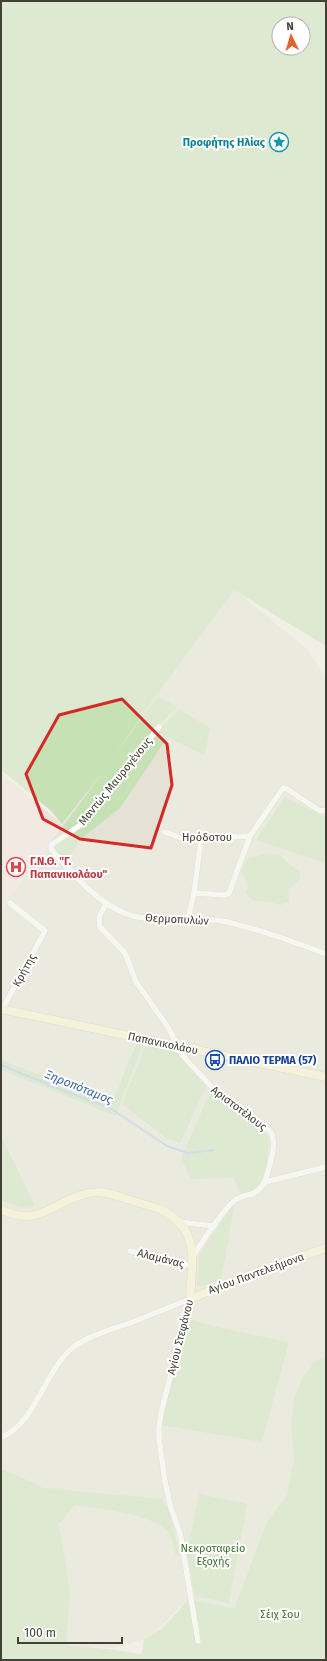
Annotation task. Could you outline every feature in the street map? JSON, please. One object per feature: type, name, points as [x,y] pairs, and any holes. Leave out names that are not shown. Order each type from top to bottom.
[{"type":"street","name":"Μαντώς Μαυρογένους","points":[[50,846],[82,824],[159,727]]},
{"type":"street","points":[[194,893],[225,895],[229,893],[250,836],[282,789],[284,788],[320,810],[326,810]]},
{"type":"street","name":"Ηρόδοτου","points":[[165,832],[184,839],[250,836]]},
{"type":"street","points":[[188,919],[194,893],[201,839]]},
{"type":"street","name":"Θερμοπυλών","points":[[50,846],[70,872],[106,904],[126,914],[138,917],[223,921],[269,933],[326,954]]},
{"type":"street","name":"Κρήτης","points":[[2,1009],[45,931],[10,903]]},
{"type":"street","name":"Αριστοτέλους","points":[[106,904],[99,917],[100,927],[125,953],[136,982],[168,1027],[176,1046],[186,1060],[219,1095],[272,1134],[274,1145],[265,1182]]},
{"type":"street","name":"Παπανικολάου","points":[[2,1009],[326,1077]]},
{"type":"street","points":[[193,1256],[214,1226],[235,1201],[258,1192],[265,1182],[326,1167]]},
{"type":"street","name":"Αγίου Στεφάνου","points":[[1,1210],[19,1217],[27,1217],[36,1215],[87,1193],[100,1192],[159,1209],[179,1222],[187,1234],[193,1256],[190,1299],[161,1413],[159,1439],[165,1482],[171,1508],[180,1533],[198,1640]]},
{"type":"street","points":[[179,1222],[214,1226]]},
{"type":"street","name":"Αγίου Παντελεήμονα","points":[[1,1437],[8,1435],[20,1426],[60,1362],[78,1344],[96,1334],[131,1322],[264,1269],[326,1248]]},
{"type":"street","name":"Αλαμάνας","points":[[130,1251],[192,1266]]},
{"type":"highlighted area","points":[[122,699],[167,744],[172,785],[151,848],[80,839],[43,819],[26,774],[59,715]]},
{"type":"shaded area","points":[[234,589],[307,649],[326,679],[326,1355],[313,1363],[303,1377],[291,1427],[294,1460],[287,1496],[267,1522],[234,1608],[188,1599],[151,1637],[115,1648],[66,1646],[65,1639],[1,1470],[1,909]]},
{"type":"shaded area","name":"Γ.Ν.Θ. \"Γ. Παπανικολάου\"","points":[[1,773],[62,824],[1,909]]},
{"type":"green space","points":[[1,1],[326,1],[326,646],[234,590],[111,760],[158,696],[177,707],[155,729],[81,823],[54,839],[108,765],[62,824],[50,810],[1,770]]},
{"type":"green space","points":[[179,709],[210,728],[205,755],[158,732]]},
{"type":"green space","points":[[155,735],[165,741],[120,808],[81,839],[65,863],[53,847],[84,826]]},
{"type":"green space","points":[[285,797],[326,817],[326,863],[256,840]]},
{"type":"green space","points":[[264,854],[281,856],[300,872],[300,879],[288,890],[289,901],[281,905],[252,900],[246,893],[249,884],[241,873],[247,859]]},
{"type":"green space","points":[[137,1042],[144,1043],[116,1116],[1,1070],[1,1060],[112,1103]]},
{"type":"green space","points":[[146,1045],[176,1051],[206,1086],[180,1143],[166,1138],[122,1104]]},
{"type":"green space","points":[[210,1093],[269,1137],[264,1174],[258,1186],[253,1190],[241,1194],[233,1178],[191,1179],[181,1158]]},
{"type":"green space","points":[[1,1136],[35,1206],[27,1208],[1,1200]]},
{"type":"green space","points":[[235,1201],[221,1280],[199,1287],[197,1286],[199,1256]]},
{"type":"green space","points":[[185,1318],[225,1329],[289,1342],[262,1442],[161,1425]]},
{"type":"green space","name":"Σέιχ Σου","points":[[326,1355],[326,1660],[1,1660],[1,1470],[19,1476],[43,1488],[162,1499],[169,1510],[180,1556],[175,1555],[169,1533],[167,1531],[149,1520],[137,1516],[75,1505],[59,1524],[70,1591],[66,1645],[142,1654],[144,1639],[162,1628],[188,1599],[234,1608],[267,1522],[287,1495],[294,1460],[291,1427],[294,1398],[303,1377],[313,1363]]},
{"type":"green space","name":"Νεκροταφείο Εξοχής","points":[[199,1494],[247,1504],[229,1603],[195,1596],[187,1554]]},
{"type":"waterway","name":"Ξηροπόταμος","points":[[1,1065],[110,1108],[167,1146],[188,1153],[213,1150]]},
{"type":"place","name":"Προφήτης Ηλίας","points":[[279,142]]},
{"type":"place","name":"Γ.Ν.Θ. \"Γ. Παπανικολάου\"","points":[[16,867]]},
{"type":"place","name":"ΠΑΛΙΟ ΤΕΡΜΑ (57)","points":[[215,1060]]}]
